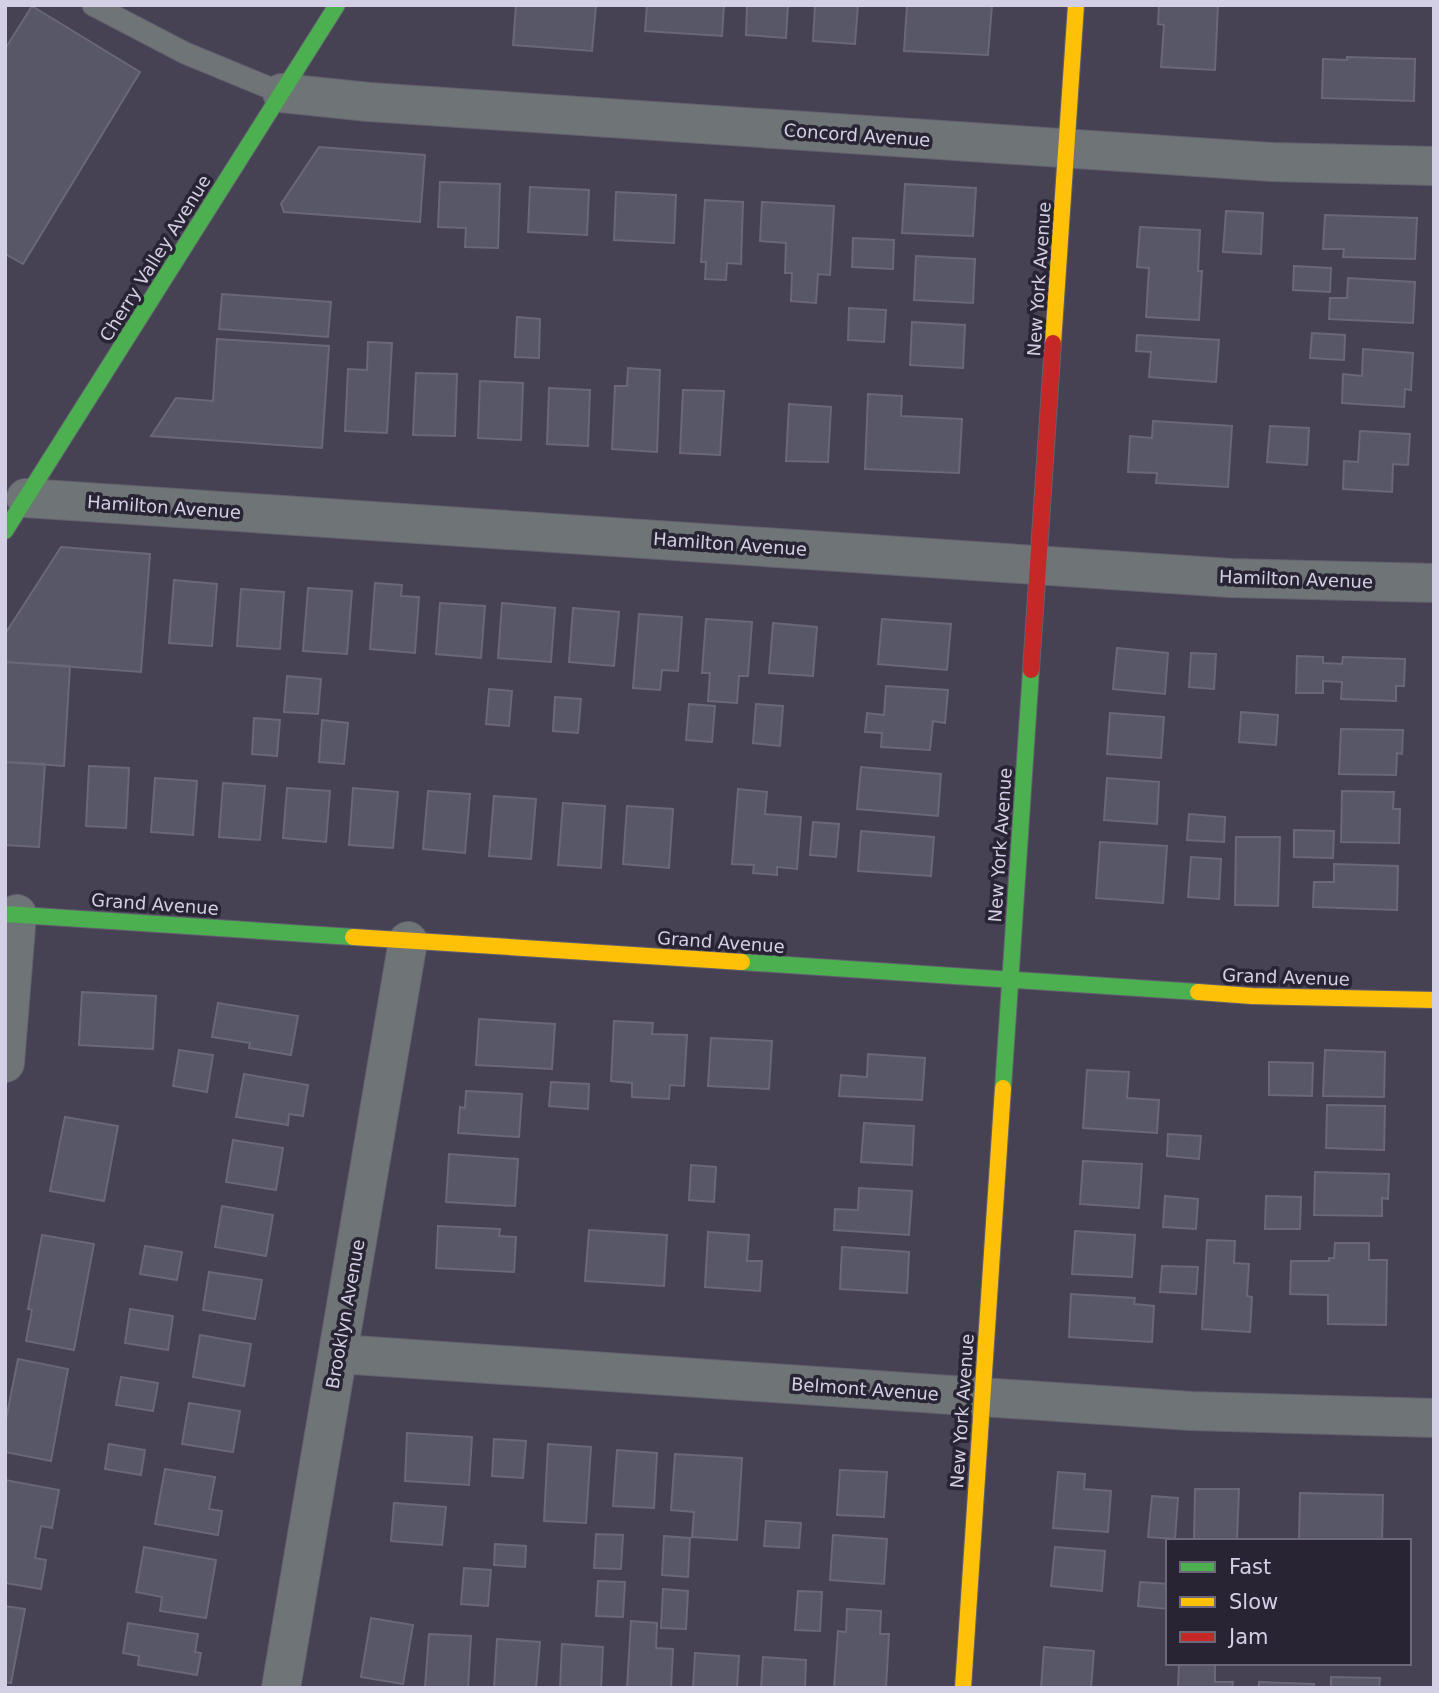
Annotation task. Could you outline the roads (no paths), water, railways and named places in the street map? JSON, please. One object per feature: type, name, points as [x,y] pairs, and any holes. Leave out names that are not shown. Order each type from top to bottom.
[{"type":"street","name":"Cherry Valley Avenue","points":[[5,531],[337,5]]},
{"type":"street","name":"New York Avenue","points":[[963,1688],[1076,5]]},
{"type":"street","name":"Concord Avenue","points":[[282,93],[383,103],[1272,162],[1434,166]]},
{"type":"street","name":"Hamilton Avenue","points":[[26,498],[1231,578],[1434,583]]},
{"type":"street","name":"Grand Avenue","points":[[11,914],[1252,996],[1434,1000]]},
{"type":"street","points":[[5,1063],[11,914]]},
{"type":"street","name":"Brooklyn Avenue","points":[[281,1688],[408,941]]},
{"type":"street","name":"Belmont Avenue","points":[[339,1354],[1191,1411],[1434,1418]]},
{"type":"lane","points":[[93,5],[185,53],[282,93]]}]
